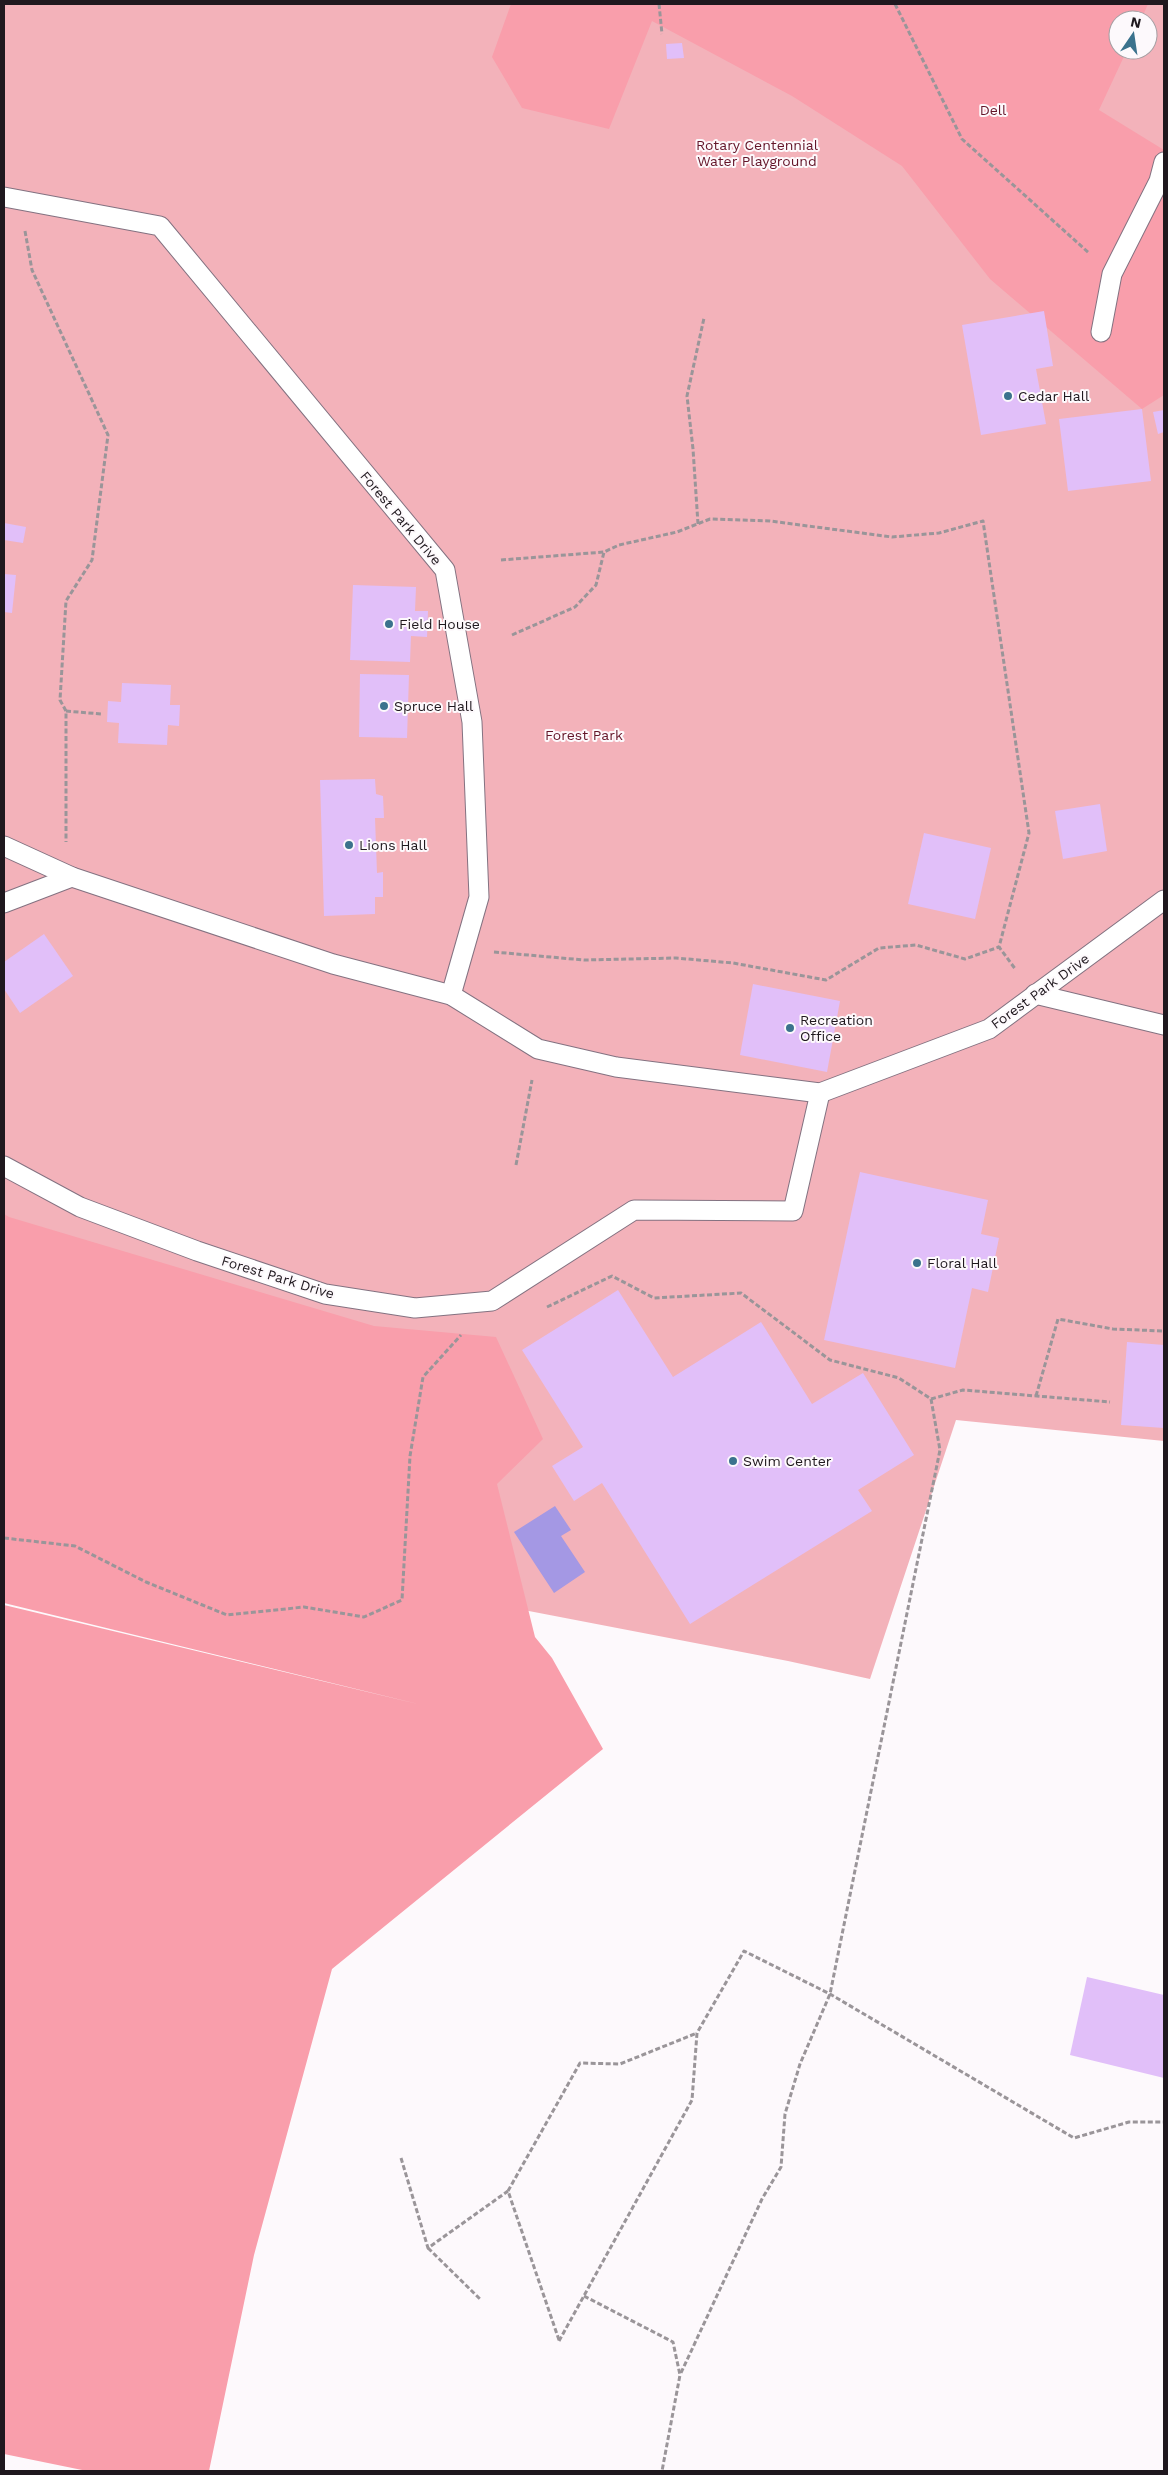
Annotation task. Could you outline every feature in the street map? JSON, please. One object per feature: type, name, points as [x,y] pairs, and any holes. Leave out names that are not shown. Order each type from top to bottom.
[{"type":"lane","points":[[1101,332],[1112,274],[1159,181],[1164,162]]},
{"type":"lane","name":"Forest Park Drive","points":[[4,197],[160,226],[445,570],[472,722],[479,897],[451,995]]},
{"type":"lane","points":[[4,846],[72,877],[333,964],[451,995],[538,1048],[616,1067],[820,1093]]},
{"type":"lane","points":[[4,903],[72,877]]},
{"type":"lane","name":"Forest Park Drive","points":[[4,1166],[80,1207],[197,1251],[325,1294],[416,1308],[492,1301],[634,1210],[793,1211],[820,1093],[989,1029],[1164,900]]},
{"type":"lane","points":[[1035,994],[1164,1025]]},
{"type":"path","points":[[659,4],[662,34]]},
{"type":"path","points":[[895,4],[962,138],[1112,274]]},
{"type":"path","points":[[24,228],[28,237],[32,270],[108,435],[92,560],[66,601],[60,700],[66,711],[66,840],[72,877]]},
{"type":"path","points":[[698,524],[694,449],[687,396],[704,318]]},
{"type":"path","points":[[501,560],[604,552],[619,545],[677,532],[710,519],[770,521],[892,536],[938,533],[984,522],[1029,833],[999,947]]},
{"type":"path","points":[[512,635],[575,607],[596,585],[604,552]]},
{"type":"path","points":[[66,711],[101,714]]},
{"type":"path","points":[[464,949],[584,960],[676,958],[733,963],[826,980],[879,948],[916,946],[965,959],[999,947]]},
{"type":"path","points":[[999,947],[1035,994]]},
{"type":"path","points":[[516,1165],[538,1048]]},
{"type":"path","points":[[547,1307],[612,1276],[654,1298],[741,1293],[830,1360],[898,1378],[931,1400],[940,1450],[830,1994],[800,2064],[785,2114],[782,2167],[762,2199],[680,2375],[662,2471]]},
{"type":"path","points":[[4,1538],[75,1546],[146,1582],[227,1615],[304,1607],[364,1617],[402,1600],[410,1456],[424,1378],[492,1301]]},
{"type":"path","points":[[1036,1396],[1058,1319],[1113,1329],[1164,1331]]},
{"type":"path","points":[[931,1400],[963,1390],[1110,1402]]},
{"type":"path","points":[[508,2191],[559,2341],[692,2100],[697,2033],[744,1951],[830,1994],[1074,2138],[1129,2122],[1164,2122]]},
{"type":"path","points":[[428,2248],[508,2191],[580,2063],[620,2064],[697,2033]]},
{"type":"path","points":[[401,2158],[428,2248],[480,2299]]},
{"type":"path","points":[[584,2296],[673,2342],[680,2375]]},
{"type":"green space","name":"Forest Park","points":[[4,4],[1164,4],[1164,1441],[956,1420],[870,1679],[788,1661],[472,1600],[4,1593]]},
{"type":"green space","name":"Dell","points":[[511,4],[1148,4],[1145,10],[1108,10],[1108,60],[1122,60],[1099,110],[1164,150],[1164,395],[1142,409],[990,279],[902,166],[792,96],[652,21],[609,129],[522,108],[492,57]]},
{"type":"green space","points":[[4,1214],[374,1326],[496,1337],[543,1439],[497,1484],[535,1637],[552,1658],[603,1749],[332,1969],[254,2255],[209,2471],[87,2471],[4,2454],[4,1605],[422,1705],[4,1603]]},
{"type":"shaded area","points":[[555,1506],[571,1530],[561,1536],[585,1572],[554,1593],[514,1532]]},
{"type":"building","points":[[682,43],[684,58],[667,59],[666,44]]},
{"type":"building","name":"Cedar Hall","points":[[1044,311],[1053,366],[1036,369],[1046,424],[981,435],[962,325]]},
{"type":"building","points":[[1142,409],[1151,481],[1068,491],[1059,419]]},
{"type":"building","points":[[1164,410],[1164,432],[1158,434],[1153,412]]},
{"type":"building","points":[[4,523],[26,527],[23,543],[4,540]]},
{"type":"building","points":[[4,574],[16,575],[12,613],[4,612]]},
{"type":"building","name":"Field House","points":[[353,585],[416,587],[415,611],[428,611],[427,637],[411,636],[410,662],[350,660]]},
{"type":"building","name":"Spruce Hall","points":[[360,674],[409,675],[407,738],[359,737]]},
{"type":"building","points":[[122,683],[171,685],[170,705],[180,705],[179,726],[168,725],[167,745],[118,743],[119,723],[107,722],[108,701],[121,702]]},
{"type":"building","name":"Lions Hall","points":[[375,779],[376,794],[383,796],[384,818],[375,818],[377,873],[383,872],[383,897],[375,897],[375,914],[324,916],[320,780]]},
{"type":"building","points":[[1100,804],[1107,851],[1063,859],[1055,811]]},
{"type":"building","points":[[924,833],[991,848],[975,919],[908,904]]},
{"type":"building","points":[[44,934],[73,976],[20,1013],[4,989],[4,962]]},
{"type":"building","name":"Recreation Office","points":[[753,984],[840,1001],[827,1072],[740,1055]]},
{"type":"building","name":"Floral Hall","points":[[860,1172],[988,1200],[981,1234],[999,1238],[988,1292],[972,1288],[955,1368],[824,1340]]},
{"type":"building","name":"Swim Center","points":[[618,1290],[673,1377],[761,1322],[812,1404],[863,1373],[914,1455],[858,1490],[872,1511],[690,1624],[602,1483],[574,1501],[552,1466],[583,1447],[522,1350]]},
{"type":"building","points":[[1127,1342],[1164,1345],[1164,1428],[1121,1425]]},
{"type":"building","points":[[1087,1977],[1164,1995],[1164,2078],[1070,2055]]},
{"type":"place","name":"Cedar Hall","points":[[1008,396]]},
{"type":"place","name":"Field House","points":[[389,624]]},
{"type":"place","name":"Spruce Hall","points":[[384,706]]},
{"type":"place","name":"Lions Hall","points":[[349,845]]},
{"type":"place","name":"Recreation Office","points":[[790,1028]]},
{"type":"place","name":"Floral Hall","points":[[917,1263]]},
{"type":"place","name":"Swim Center","points":[[733,1461]]},
{"type":"park label","name":"Rotary Centennial Water Playground","points":[[757,154]]}]
